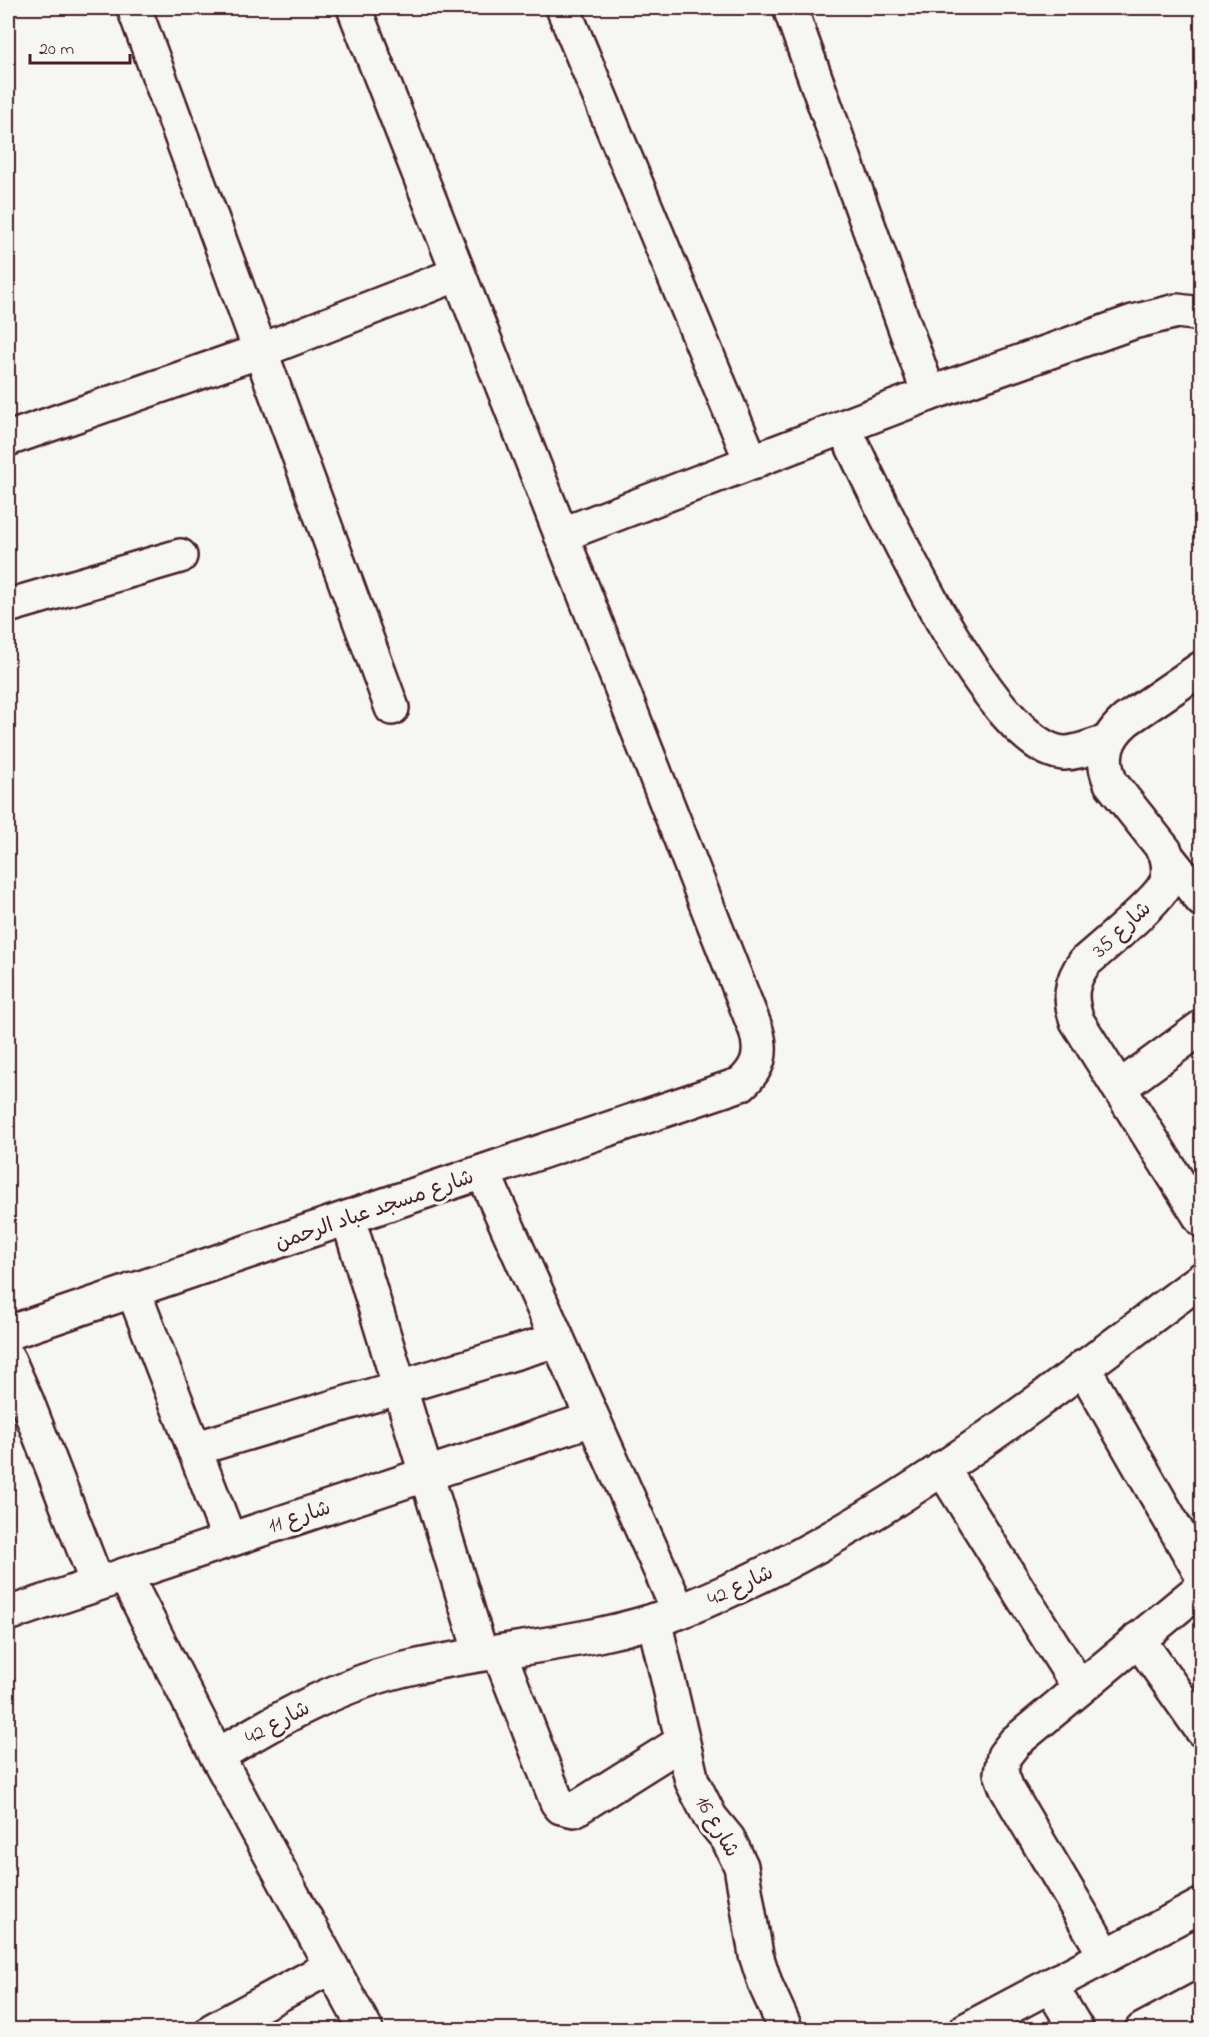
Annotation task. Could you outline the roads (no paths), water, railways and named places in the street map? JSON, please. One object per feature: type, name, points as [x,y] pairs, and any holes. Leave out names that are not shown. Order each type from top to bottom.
[{"type":"street","points":[[134,8],[392,708]]},
{"type":"street","points":[[354,8],[561,535],[929,394],[1133,322],[1177,311],[1202,314]]},
{"type":"street","points":[[563,8],[752,463]]},
{"type":"street","points":[[790,8],[929,394]]},
{"type":"street","points":[[8,439],[260,351],[458,274]]},
{"type":"street","points":[[844,428],[933,604],[983,683],[1009,719],[1030,739],[1064,753],[1107,742],[1115,729],[1126,720],[1201,671]]},
{"type":"street","name":"شارع مسجد عباد الرحمن","points":[[8,1333],[741,1084],[753,1074],[759,1060],[760,1044],[756,1030],[561,535]]},
{"type":"street","points":[[8,606],[180,556]]},
{"type":"street","name":"شارع 35","points":[[1107,742],[1106,770],[1111,783],[1165,851],[1190,878]]},
{"type":"street","name":"شارع 35","points":[[1190,878],[1168,877],[1160,892],[1085,963],[1075,975],[1071,991],[1072,1006],[1077,1021],[1202,1220]]},
{"type":"street","points":[[1119,1088],[1202,1027]]},
{"type":"street","name":"شارع 16","points":[[483,1172],[592,1419],[666,1616],[682,1742],[692,1781],[710,1817],[728,1839],[741,1866],[756,1955],[766,1986],[786,2030]]},
{"type":"street","points":[[348,1218],[427,1473],[490,1653],[557,1802],[561,1807],[574,1810],[682,1742]]},
{"type":"street","name":"شارع 42","points":[[217,1756],[278,1718],[343,1689],[411,1667],[551,1644],[666,1616],[757,1579],[816,1547],[942,1468],[1202,1279]]},
{"type":"street","points":[[132,1290],[229,1539]]},
{"type":"street","points":[[194,1449],[557,1340]]},
{"type":"street","points":[[8,1359],[111,1579],[217,1756],[366,2030]]},
{"type":"street","points":[[1083,1367],[1202,1575]]},
{"type":"street","name":"شارع 11","points":[[8,1614],[592,1419]]},
{"type":"street","points":[[942,1468],[1079,1687]]},
{"type":"street","points":[[1106,1956],[1007,1789],[1001,1773],[1004,1756],[1015,1742],[1079,1687],[1202,1587]]},
{"type":"street","points":[[1138,1638],[1202,1730]]},
{"type":"street","points":[[966,2030],[1202,1905]]},
{"type":"street","points":[[213,2030],[330,1966]]},
{"type":"street","points":[[1050,1985],[1077,2030]]},
{"type":"street","points":[[1142,2030],[1191,2012]]}]
